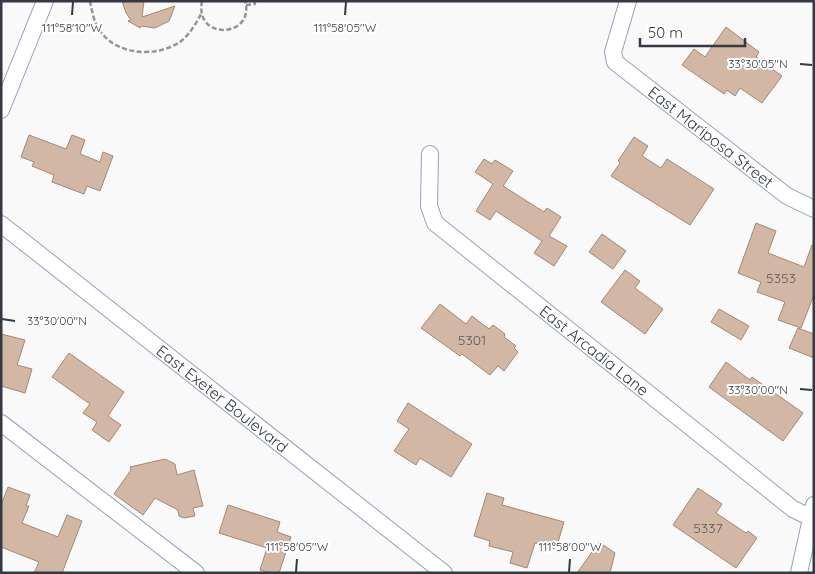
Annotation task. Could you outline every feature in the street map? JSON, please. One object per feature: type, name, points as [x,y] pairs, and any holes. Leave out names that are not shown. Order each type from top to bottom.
[{"type":"street","points":[[1,110],[44,1]]},
{"type":"street","name":"East Mariposa Street","points":[[628,1],[615,46],[614,57],[620,66],[787,196],[814,209]]},
{"type":"street","name":"East Arcadia Lane","points":[[430,154],[429,206],[435,223],[793,509],[813,514]]},
{"type":"street","name":"East Exeter Boulevard","points":[[1,224],[444,573]]},
{"type":"street","points":[[1,423],[196,573]]},
{"type":"street","points":[[799,573],[813,514]]},
{"type":"path","points":[[90,1],[98,29],[106,38],[118,46],[134,51],[154,52],[180,42],[192,30],[201,14],[202,1]]},
{"type":"path","points":[[201,14],[204,21],[211,28],[222,31],[230,30],[238,26],[243,20],[246,3],[255,2]]},
{"type":"building","points":[[122,1],[144,1],[142,17],[175,6],[169,21],[155,28],[141,26],[140,28],[128,21],[131,20],[126,13]]},
{"type":"building","points":[[726,27],[759,52],[756,57],[782,76],[762,103],[740,88],[735,96],[727,90],[724,94],[682,65],[694,49],[705,57]]},
{"type":"building","points":[[29,135],[66,149],[72,135],[85,140],[80,154],[100,162],[103,152],[113,156],[100,191],[87,186],[84,194],[52,182],[54,175],[32,166],[34,162],[21,157]]},
{"type":"building","points":[[634,137],[648,146],[642,156],[661,168],[667,159],[714,189],[690,225],[611,176],[620,163],[618,161]]},
{"type":"building","points":[[484,159],[492,164],[495,160],[513,171],[503,186],[544,212],[547,208],[561,217],[549,236],[567,246],[554,266],[534,253],[542,241],[496,211],[490,220],[476,211],[493,184],[475,172]]},
{"type":"building","points":[[756,223],[776,231],[768,253],[804,267],[812,245],[814,245],[814,295],[801,328],[778,320],[785,302],[757,292],[761,282],[738,273]]},
{"type":"building","points":[[602,234],[626,251],[613,269],[589,252]]},
{"type":"building","points":[[625,270],[640,281],[635,288],[663,309],[645,334],[601,302]]},
{"type":"building","points":[[440,304],[466,324],[472,316],[489,329],[493,325],[505,334],[504,337],[516,346],[514,348],[518,352],[504,371],[498,366],[490,375],[462,354],[460,356],[421,328]]},
{"type":"building","points":[[719,309],[749,326],[741,340],[711,322]]},
{"type":"building","points":[[798,328],[814,334],[814,358],[789,348]]},
{"type":"building","points":[[1,334],[25,340],[17,365],[32,369],[25,393],[1,386]]},
{"type":"building","points":[[69,353],[124,392],[108,416],[121,425],[109,442],[92,430],[97,422],[83,413],[90,404],[52,377]]},
{"type":"building","points":[[726,362],[750,380],[752,377],[803,413],[783,441],[709,387]]},
{"type":"building","points":[[408,403],[472,444],[451,477],[420,458],[416,465],[394,451],[409,429],[397,421]]},
{"type":"building","points":[[165,459],[175,464],[177,475],[194,470],[203,506],[193,508],[195,516],[184,518],[179,516],[178,510],[155,498],[143,515],[114,494],[131,470],[130,467]]},
{"type":"building","points":[[8,487],[30,495],[26,506],[29,506],[22,523],[58,537],[67,515],[82,521],[62,573],[34,573],[39,562],[1,547],[1,505]]},
{"type":"building","points":[[698,488],[722,504],[716,513],[757,538],[736,568],[673,525]]},
{"type":"building","points":[[487,493],[504,498],[502,505],[564,522],[556,549],[535,543],[527,568],[510,563],[513,552],[489,546],[490,541],[474,536]]},
{"type":"building","points":[[228,505],[280,522],[277,532],[291,537],[279,573],[260,570],[267,548],[219,533]]},
{"type":"building","points":[[599,542],[615,553],[610,573],[577,573]]}]
